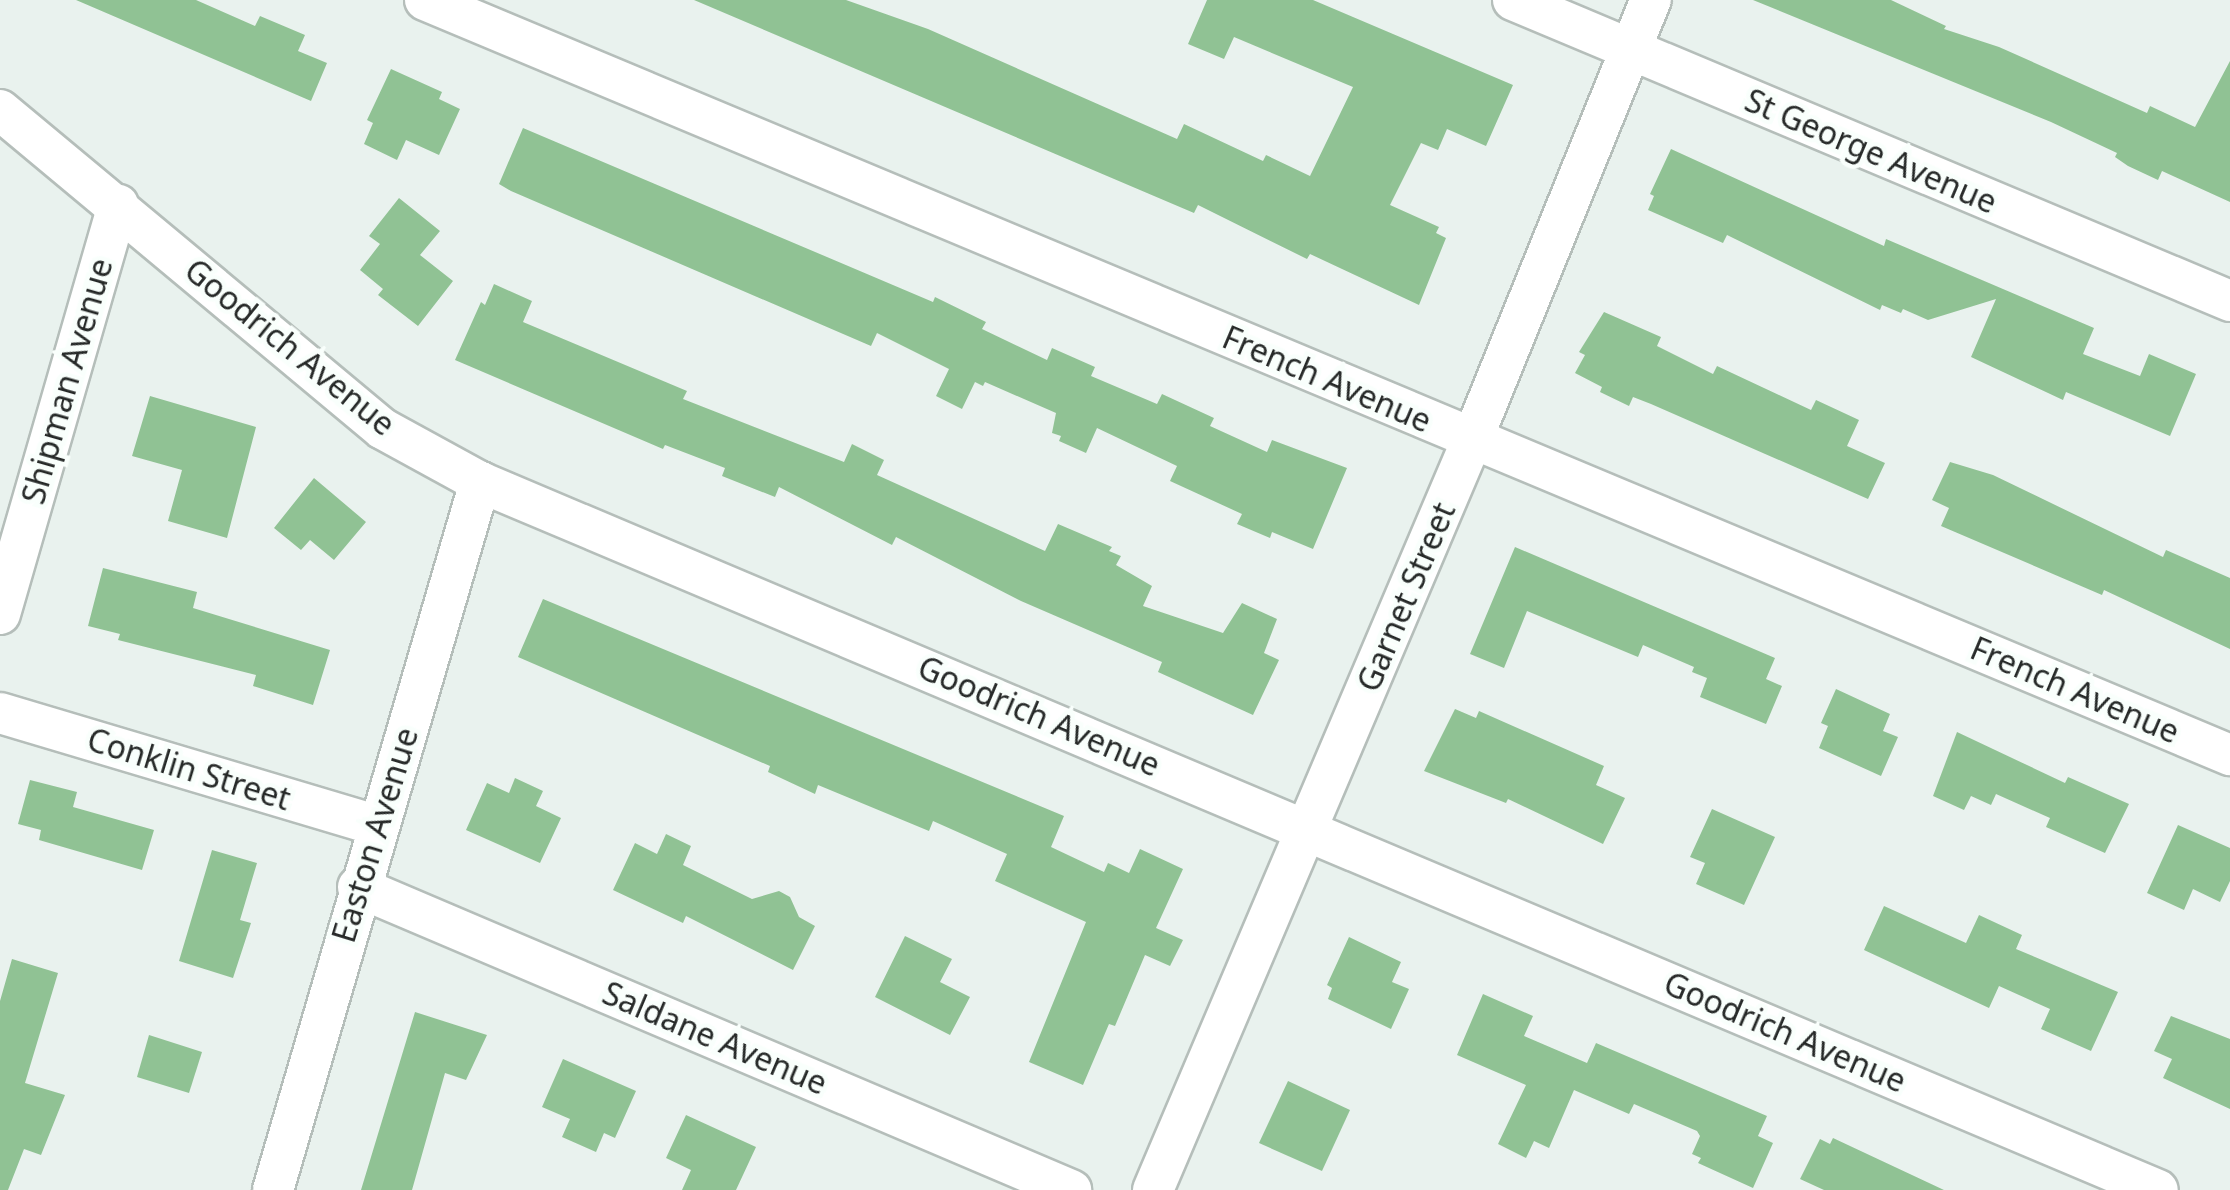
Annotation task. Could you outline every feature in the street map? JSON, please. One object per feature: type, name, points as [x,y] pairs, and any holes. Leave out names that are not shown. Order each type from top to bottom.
[{"type":"street","name":"French Avenue","points":[[426,0],[2230,755]]},
{"type":"street","name":"St George Avenue","points":[[1512,0],[2230,301]]},
{"type":"street","name":"Garnet Street","points":[[1153,1190],[1472,440],[1650,0]]},
{"type":"street","name":"Goodrich Avenue","points":[[0,110],[383,429],[480,482],[1307,829],[2118,1182],[2158,1190]]},
{"type":"street","name":"Shipman Avenue","points":[[0,614],[118,205]]},
{"type":"street","name":"Easton Avenue","points":[[273,1190],[358,887],[480,482]]},
{"type":"street","name":"Conklin Street","points":[[0,713],[378,826]]},
{"type":"street","name":"Saldane Avenue","points":[[358,887],[1071,1190]]},
{"type":"building","points":[[76,0],[196,0],[255,26],[260,16],[305,35],[298,51],[327,63],[311,101]]},
{"type":"building","points":[[694,0],[846,0],[928,29],[1177,139],[1184,124],[1263,161],[1266,155],[1310,176],[1353,87],[1234,37],[1224,59],[1188,44],[1207,0],[1313,0],[1513,85],[1486,146],[1447,129],[1438,150],[1421,143],[1390,205],[1439,227],[1436,233],[1446,238],[1419,305],[1310,254],[1307,259],[1198,205],[1194,213]]},
{"type":"building","points":[[1753,0],[1891,0],[1946,26],[1944,29],[1999,47],[2147,113],[2150,106],[2195,127],[2230,61],[2230,202],[2162,171],[2158,180],[2128,166],[2115,157],[2117,153],[2051,122]]},
{"type":"building","points":[[391,69],[442,92],[439,99],[460,109],[439,155],[406,140],[397,160],[364,144],[373,123],[367,120]]},
{"type":"building","points":[[523,128],[933,302],[935,297],[986,322],[982,329],[1047,360],[1052,348],[1095,367],[1091,376],[1157,404],[1162,394],[1214,418],[1210,426],[1267,452],[1272,440],[1347,468],[1313,549],[1272,532],[1270,538],[1237,524],[1242,514],[1170,481],[1177,466],[1097,428],[1086,453],[1059,441],[1061,436],[1052,433],[1056,413],[985,382],[983,386],[975,382],[962,409],[936,396],[949,369],[877,333],[871,346],[511,191],[499,184]]},
{"type":"building","points":[[1671,149],[1884,246],[1886,239],[2094,328],[2083,354],[2140,376],[2149,354],[2196,374],[2170,436],[2066,392],[2063,400],[1971,357],[1996,299],[1928,320],[1903,309],[1901,313],[1882,305],[1880,310],[1727,235],[1723,243],[1648,210],[1654,196],[1650,194]]},
{"type":"building","points":[[399,198],[440,231],[420,255],[453,281],[418,326],[378,295],[383,289],[360,270],[380,244],[369,236]]},
{"type":"building","points":[[494,284],[532,301],[523,322],[687,391],[683,399],[844,462],[852,444],[884,460],[877,475],[1045,551],[1058,524],[1112,547],[1109,551],[1121,556],[1116,565],[1152,586],[1143,606],[1223,633],[1242,603],[1277,619],[1264,653],[1279,660],[1253,715],[1158,672],[1162,662],[1021,601],[896,537],[892,545],[779,487],[775,497],[722,476],[725,468],[665,445],[663,449],[455,360],[481,302],[485,305]]},
{"type":"building","points":[[1604,312],[1661,337],[1657,346],[1713,374],[1717,366],[1811,410],[1816,400],[1859,420],[1847,446],[1885,463],[1868,499],[1651,404],[1633,397],[1629,406],[1600,392],[1602,387],[1575,373],[1585,355],[1579,352]]},
{"type":"building","points":[[150,396],[256,427],[227,538],[168,521],[182,470],[132,456]]},
{"type":"building","points":[[1950,462],[1993,475],[2163,557],[2166,550],[2230,578],[2230,649],[2104,590],[2102,595],[1941,526],[1949,508],[1932,500]]},
{"type":"building","points":[[314,478],[366,522],[334,560],[310,540],[301,550],[274,528]]},
{"type":"building","points":[[1515,547],[1775,658],[1766,679],[1782,686],[1766,724],[1700,697],[1707,678],[1692,672],[1694,667],[1643,645],[1638,657],[1527,611],[1504,668],[1470,654]]},
{"type":"building","points":[[103,568],[197,592],[193,608],[330,650],[313,705],[253,686],[256,675],[118,640],[120,634],[88,626]]},
{"type":"building","points":[[543,599],[1064,816],[1051,847],[1104,872],[1108,863],[1129,873],[1140,849],[1183,869],[1156,928],[1183,940],[1170,966],[1145,955],[1115,1026],[1109,1024],[1083,1085],[1029,1062],[1086,922],[995,881],[1007,854],[933,821],[929,831],[818,785],[815,794],[768,772],[770,766],[518,657]]},
{"type":"building","points":[[1836,689],[1890,714],[1883,731],[1898,737],[1881,776],[1819,748],[1828,726],[1821,723]]},
{"type":"building","points":[[1455,709],[1476,718],[1479,711],[1604,766],[1596,785],[1625,798],[1603,844],[1508,799],[1506,803],[1424,771]]},
{"type":"building","points":[[1957,732],[2065,783],[2068,777],[2129,804],[2105,853],[2046,827],[2050,818],[1996,794],[1991,805],[1971,796],[1964,810],[1933,796]]},
{"type":"building","points":[[515,778],[543,791],[536,806],[561,818],[540,863],[466,830],[487,783],[509,793]]},
{"type":"building","points":[[30,780],[77,792],[73,807],[154,830],[142,870],[39,840],[41,830],[18,824]]},
{"type":"building","points":[[1712,809],[1775,837],[1744,905],[1696,884],[1705,863],[1690,857]]},
{"type":"building","points":[[2178,825],[2230,848],[2230,881],[2220,902],[2193,889],[2184,910],[2147,893]]},
{"type":"building","points":[[666,834],[691,846],[683,865],[752,899],[779,891],[790,897],[799,917],[815,926],[793,970],[686,916],[683,923],[613,890],[635,843],[657,854]]},
{"type":"building","points":[[212,850],[257,863],[240,920],[251,923],[233,978],[179,961]]},
{"type":"building","points":[[1884,906],[1966,943],[1979,915],[2022,935],[2016,949],[2118,992],[2091,1051],[2041,1029],[2050,1009],[1999,986],[1989,1008],[1864,950]]},
{"type":"building","points":[[905,936],[952,959],[940,982],[970,997],[950,1035],[875,997]]},
{"type":"building","points":[[1349,937],[1401,962],[1392,982],[1409,989],[1391,1029],[1328,999],[1332,988],[1327,985]]},
{"type":"building","points":[[12,959],[58,973],[25,1083],[65,1095],[41,1155],[24,1149],[8,1190],[0,1190],[0,1001]]},
{"type":"building","points":[[1483,994],[1533,1016],[1524,1036],[1587,1063],[1596,1043],[1767,1116],[1758,1136],[1773,1143],[1753,1188],[1698,1163],[1701,1158],[1692,1154],[1700,1136],[1697,1131],[1634,1104],[1629,1114],[1574,1090],[1549,1148],[1534,1141],[1526,1158],[1498,1144],[1526,1085],[1457,1055]]},
{"type":"building","points":[[415,1012],[487,1035],[466,1080],[445,1073],[412,1190],[361,1190]]},
{"type":"building","points":[[2171,1016],[2230,1039],[2230,1109],[2163,1078],[2172,1059],[2154,1051]]},
{"type":"building","points":[[149,1035],[202,1052],[189,1093],[137,1077]]},
{"type":"building","points":[[563,1059],[636,1091],[615,1138],[604,1133],[596,1152],[562,1137],[570,1119],[542,1107]]},
{"type":"building","points":[[1288,1081],[1350,1110],[1322,1171],[1259,1143]]},
{"type":"building","points":[[686,1115],[756,1147],[736,1190],[682,1190],[691,1170],[666,1158]]},
{"type":"building","points":[[1833,1138],[1944,1190],[1824,1190],[1800,1179],[1820,1139],[1830,1144]]}]
